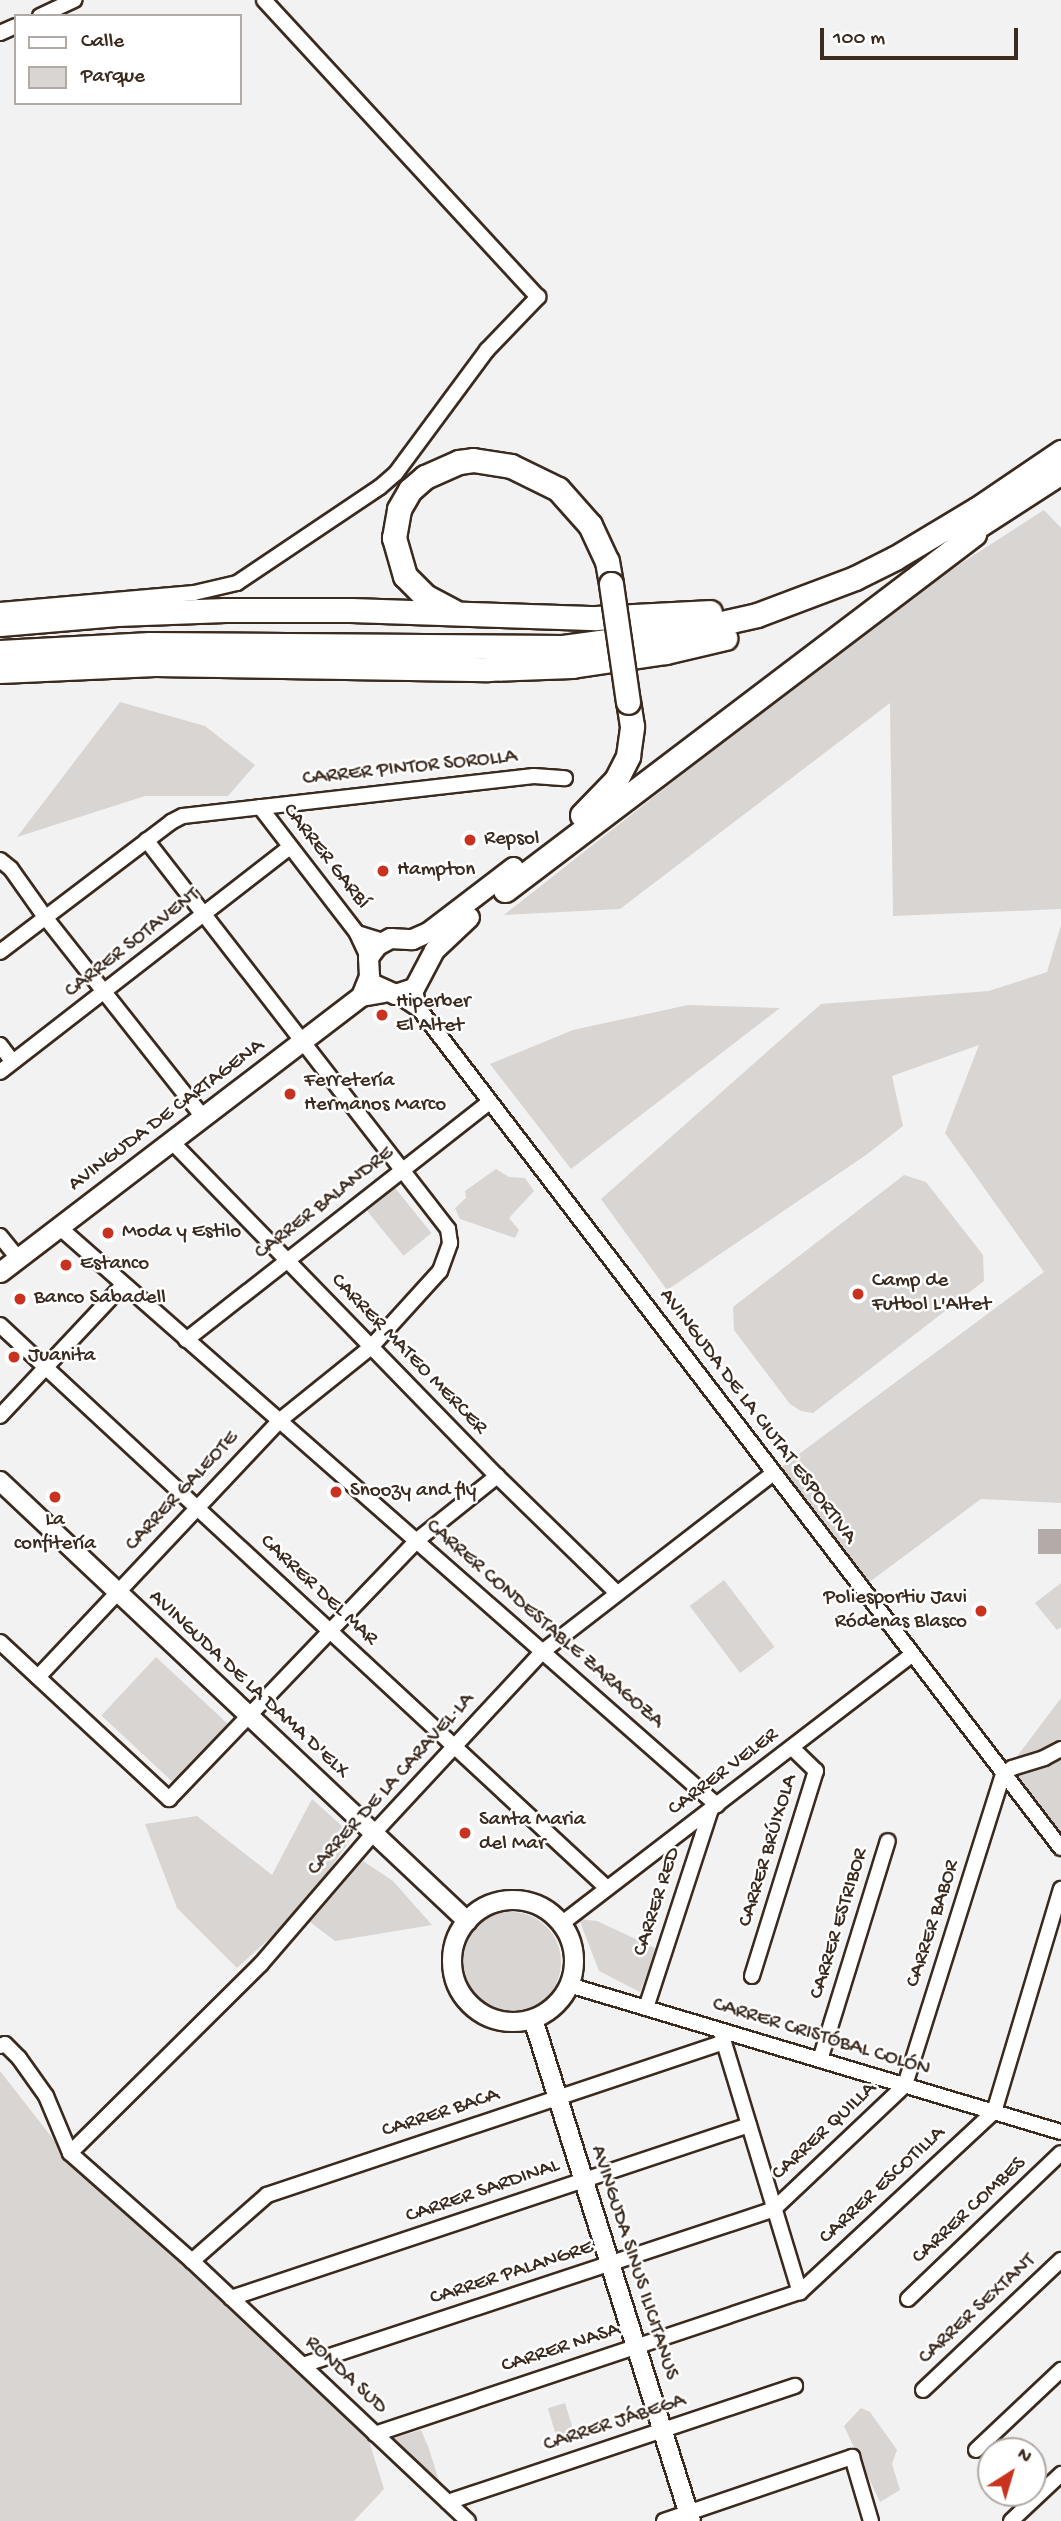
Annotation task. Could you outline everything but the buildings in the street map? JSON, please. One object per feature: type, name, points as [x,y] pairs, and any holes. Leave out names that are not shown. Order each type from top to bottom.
[{"type":"highway","points":[[0,652],[150,644],[563,647],[695,629],[757,615],[813,595],[895,558],[977,509],[1061,452]]},
{"type":"highway","points":[[458,613],[415,587],[405,576],[394,538],[399,509],[410,491],[425,477],[459,462],[473,460],[511,466],[558,489],[590,525],[607,561],[628,702],[630,740],[628,756],[616,780],[587,811],[513,867]]},
{"type":"highway","points":[[505,890],[765,689],[931,569],[993,519],[1061,472]]},
{"type":"highway","points":[[0,671],[155,664],[488,669],[572,666],[620,660],[742,634],[820,608],[902,569],[993,519]]},
{"type":"highway","points":[[0,624],[117,614],[225,610],[597,618],[681,615],[813,595]]},
{"type":"main road","points":[[505,890],[451,931],[408,991],[361,996],[368,967],[383,941],[405,939],[435,927],[513,867]]},
{"type":"main road","points":[[405,939],[419,951],[421,976]]},
{"type":"main road","points":[[368,967],[389,993]]},
{"type":"main road","name":"AVINGUDA DE CARTAGENA","points":[[0,1272],[361,996]]},
{"type":"street","points":[[44,14],[75,0]]},
{"type":"street","points":[[0,610],[194,593],[237,583],[380,487],[396,473],[487,350],[538,298],[264,0]]},
{"type":"street","name":"CARRER PINTOR SOROLLA","points":[[0,951],[146,840],[183,816],[534,776],[565,778]]},
{"type":"street","points":[[286,842],[283,818],[295,803]]},
{"type":"street","name":"CARRER GARBÍ","points":[[260,807],[357,933],[368,967]]},
{"type":"street","points":[[146,840],[401,1171]]},
{"type":"street","name":"CARRER SOTAVENT","points":[[0,1072],[204,915],[286,842]]},
{"type":"street","points":[[0,860],[11,869],[45,917],[204,1118]]},
{"type":"street","points":[[357,933],[383,941]]},
{"type":"street","points":[[420,1010],[415,991],[421,976]]},
{"type":"street","points":[[389,993],[420,1010]]},
{"type":"street","name":"AVINGUDA DE LA CIUTAT ESPORTIVA","points":[[420,1010],[753,1444],[772,1474],[1061,1848]]},
{"type":"street","points":[[0,1045],[13,1062]]},
{"type":"street","name":"CARRER BALANDRE","points":[[186,1340],[490,1102]]},
{"type":"street","name":"CARRER MATEO MERCER","points":[[172,1142],[497,1476],[617,1594]]},
{"type":"street","name":"CARRER GALEOTE","points":[[38,1677],[279,1421],[371,1347],[440,1271],[450,1243],[448,1228],[401,1171]]},
{"type":"street","name":"CARRER CONDESTABLE ZARAGOZA","points":[[59,1227],[542,1651],[714,1807]]},
{"type":"street","points":[[0,1236],[18,1258]]},
{"type":"street","points":[[0,1416],[123,1284]]},
{"type":"street","name":"CARRER DEL MAR","points":[[0,1325],[607,1888]]},
{"type":"street","name":"CARRER DE LA CARAVEL·LA","points":[[70,2153],[261,1964],[373,1834],[542,1651],[772,1474]]},
{"type":"street","points":[[0,1642],[169,1799],[416,1541],[497,1476]]},
{"type":"street","name":"AVINGUDA DE LA DAMA D'ELX","points":[[0,1481],[467,1921]]},
{"type":"street","name":"CARRER VELER","points":[[561,1924],[911,1655]]},
{"type":"street","name":"CARRER BRÚIXOLA","points":[[752,1976],[816,1771],[792,1748]]},
{"type":"street","points":[[1003,1775],[1012,1768],[1044,1758],[1061,1749]]},
{"type":"street","name":"CARRER BABOR","points":[[905,2085],[1003,1775]]},
{"type":"street","name":"CARRER RED","points":[[646,2008],[714,1807]]},
{"type":"street","name":"CARRER ESTRIBOR","points":[[820,2060],[888,1842]]},
{"type":"street","points":[[994,2112],[1061,1889]]},
{"type":"street","points":[[519,1900],[538,1905],[561,1924],[574,1953],[569,1985],[555,2006],[533,2019],[514,2022],[496,2020],[471,2006],[460,1991],[453,1973],[452,1955],[457,1937],[467,1921],[490,1904],[519,1900]]},
{"type":"street","name":"CARRER CRISTÓBAL COLÓN","points":[[569,1985],[646,2008],[722,2036],[820,2060],[1061,2132]]},
{"type":"street","name":"AVINGUDA SINUS ILICITANUS","points":[[533,2019],[555,2098],[690,2517]]},
{"type":"street","points":[[722,2036],[800,2292]]},
{"type":"street","name":"CARRER BACA","points":[[192,2261],[267,2195],[555,2098],[722,2036]]},
{"type":"street","points":[[0,2046],[5,2044],[19,2058],[46,2096],[70,2153]]},
{"type":"street","name":"CARRER QUILLA","points":[[774,2209],[905,2085]]},
{"type":"street","name":"CARRER ESCOTILLA","points":[[800,2292],[994,2112]]},
{"type":"street","name":"CARRER SARDINAL","points":[[232,2298],[749,2125]]},
{"type":"street","name":"RONDA SUD","points":[[70,2153],[192,2261],[468,2521]]},
{"type":"street","name":"CARRER COMBES","points":[[908,2299],[1061,2153]]},
{"type":"street","name":"CARRER PALANGRE","points":[[303,2365],[774,2209]]},
{"type":"street","name":"CARRER SEXTANT","points":[[923,2390],[1061,2260]]},
{"type":"street","name":"CARRER NASA","points":[[376,2434],[800,2292]]},
{"type":"street","points":[[976,2450],[1061,2370]]},
{"type":"street","name":"CARRER JÁBEGA","points":[[448,2502],[795,2386]]},
{"type":"street","points":[[664,2521],[690,2517],[852,2457],[871,2521]]},
{"type":"street","points":[[1011,2521],[1061,2474]]},
{"type":"green space","points":[[1044,510],[1061,528],[1061,909],[893,916],[890,703],[620,909],[504,915],[901,602]]},
{"type":"green space","points":[[120,702],[205,726],[255,765],[228,796],[145,796],[17,837]]},
{"type":"green space","points":[[1061,925],[1061,1503],[981,1499],[860,1589],[772,1474],[1044,1272],[945,1133],[979,1045],[892,1076],[903,1126],[866,1155],[667,1290],[601,1199],[821,1004],[989,991],[1047,972]]},
{"type":"green space","points":[[688,1005],[780,1008],[571,1169],[490,1064],[573,1030]]},
{"type":"green space","points":[[496,1169],[509,1177],[525,1178],[534,1191],[509,1218],[519,1230],[515,1238],[460,1219],[455,1208],[466,1198],[465,1191]]},
{"type":"green space","name":"Camp de Futbol L'Altet","points":[[904,1175],[926,1182],[983,1255],[984,1281],[813,1413],[801,1411],[790,1404],[734,1330],[733,1307]]},
{"type":"green space","points":[[395,1188],[432,1233],[404,1256],[367,1211]]},
{"type":"green space","points":[[724,1580],[775,1647],[740,1673],[690,1606]]},
{"type":"green space","points":[[1061,1583],[1061,1627],[1057,1630],[1035,1603]]},
{"type":"green space","points":[[156,1657],[228,1725],[174,1783],[101,1716]]},
{"type":"green space","points":[[1061,1698],[1061,1847],[1003,1775]]},
{"type":"green space","points":[[312,1799],[353,1836],[302,1909],[237,1968],[177,1908],[145,1824],[197,1816],[272,1875]]},
{"type":"green space","points":[[363,1861],[393,1881],[432,1925],[335,1941],[310,1922]]},
{"type":"green space","points":[[511,1912],[530,1915],[547,1926],[558,1943],[561,1962],[558,1981],[547,1998],[530,2009],[511,2012],[492,2009],[475,1998],[464,1981],[461,1962],[464,1943],[475,1926],[492,1915]]},
{"type":"green space","points":[[579,1919],[597,1921],[657,1949],[640,1992],[599,1971]]},
{"type":"green space","points":[[0,2071],[68,2158],[369,2441],[384,2489],[354,2521],[0,2521]]},
{"type":"green space","points":[[565,2403],[574,2432],[557,2437],[548,2408]]},
{"type":"green space","points":[[861,2408],[870,2412],[897,2450],[892,2464],[900,2490],[880,2502],[844,2426]]},
{"type":"green space","points":[[421,2430],[429,2449],[441,2487],[394,2438]]},
{"type":"shaded area","points":[[1038,1529],[1061,1529],[1061,1554],[1038,1554]]},
{"type":"place","name":"Repsol","points":[[470,840]]},
{"type":"place","name":"Hampton","points":[[383,871]]},
{"type":"place","name":"Hiperber El Altet","points":[[382,1015]]},
{"type":"place","name":"Ferretería Hermanos Marco","points":[[290,1094]]},
{"type":"place","name":"Moda y Estilo","points":[[108,1233]]},
{"type":"place","name":"Estanco","points":[[66,1265]]},
{"type":"place","name":"Camp de Futbol L'Altet","points":[[858,1294]]},
{"type":"place","name":"Banco Sabadell","points":[[20,1299]]},
{"type":"place","name":"Juanita","points":[[14,1357]]},
{"type":"place","name":"Snoozy and fly","points":[[336,1492]]},
{"type":"place","name":"La confitería","points":[[55,1497]]},
{"type":"place","name":"Poliesportiu Javi Ródenas Blasco","points":[[981,1611]]},
{"type":"place","name":"Santa Maria del Mar","points":[[465,1833]]}]
